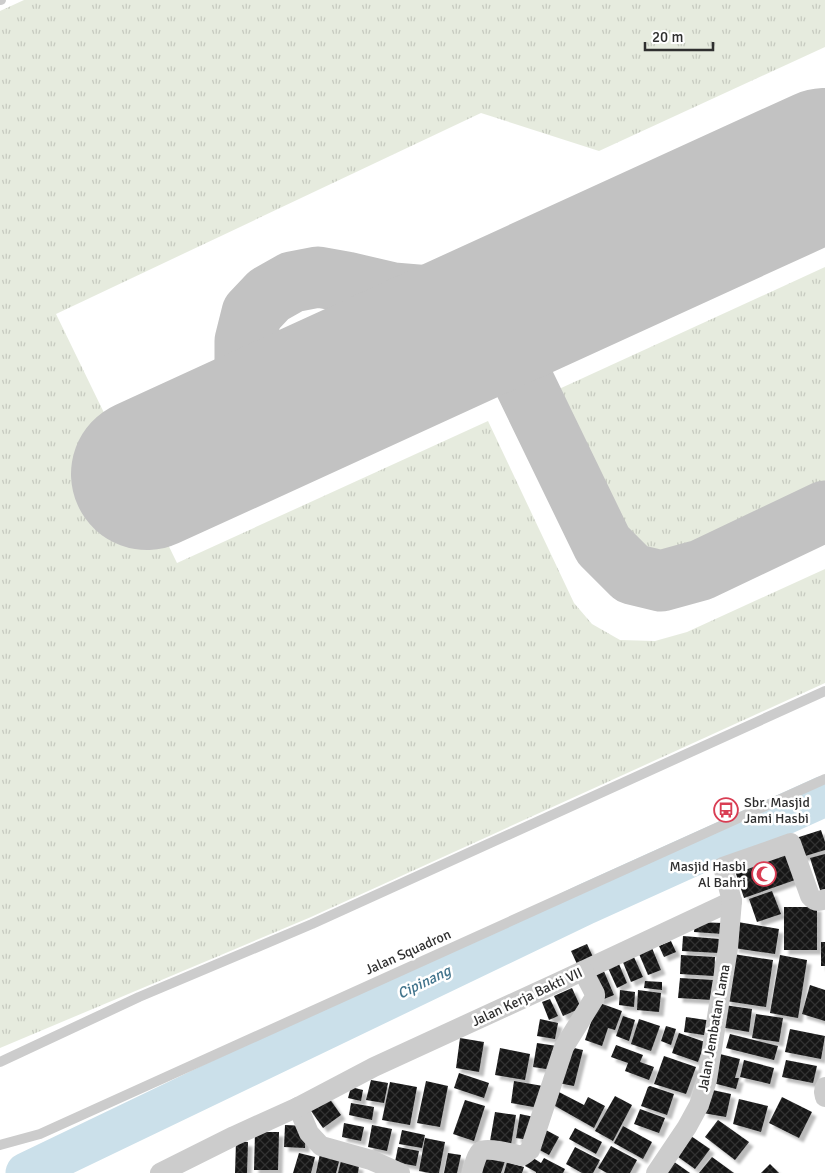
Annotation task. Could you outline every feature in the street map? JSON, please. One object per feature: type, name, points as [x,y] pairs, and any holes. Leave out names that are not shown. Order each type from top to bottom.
[{"type":"street","points":[[732,901],[723,867],[790,843],[810,896],[817,901],[825,899]]},
{"type":"street","name":"Jalan Kerja Bakti VII","points":[[160,1173],[298,1107],[374,1067],[732,901]]},
{"type":"street","name":"Jalan Jembatan Lama","points":[[656,1173],[687,1128],[699,1105],[707,1080],[728,948],[732,901]]},
{"type":"street","points":[[472,1173],[479,1152],[482,1150],[522,1156],[530,1150],[564,1047],[595,997],[583,971]]},
{"type":"street","points":[[825,1087],[825,1097]]},
{"type":"street","points":[[298,1107],[310,1133],[321,1146],[368,1167],[400,1173]]},
{"type":"lane","points":[[0,1062],[139,997],[312,924],[825,691]]},
{"type":"lane","name":"Jalan Squadron","points":[[0,1145],[40,1134],[825,779]]},
{"type":"green space","points":[[24,0],[825,0],[825,47],[599,151],[481,113],[56,314],[177,563],[488,421],[574,603],[592,624],[620,640],[655,641],[687,632],[825,569],[825,683],[311,917],[0,1048],[0,11]]},
{"type":"green space","points":[[825,267],[825,511],[701,570],[661,581],[632,574],[603,545],[553,442],[535,400]]},
{"type":"building","points":[[821,830],[825,842],[825,850],[802,857],[796,838]]},
{"type":"building","name":"Masjid Hasbi Al Bahri","points":[[785,851],[795,880],[744,898],[734,868]]},
{"type":"building","points":[[825,854],[825,892],[821,893],[810,858]]},
{"type":"building","points":[[772,891],[781,914],[757,922],[749,899]]},
{"type":"building","points":[[784,907],[817,907],[817,950],[784,950]]},
{"type":"building","points":[[695,922],[723,923],[723,934],[694,932]]},
{"type":"building","points":[[738,922],[779,929],[775,954],[734,948]]},
{"type":"building","points":[[683,936],[720,939],[719,953],[682,951]]},
{"type":"building","points":[[671,941],[676,952],[664,957],[659,946]]},
{"type":"building","points":[[821,942],[825,942],[825,966],[821,966]]},
{"type":"building","points":[[587,944],[593,957],[577,964],[571,951]]},
{"type":"building","points":[[652,948],[661,970],[648,975],[639,954]]},
{"type":"building","points":[[733,954],[773,960],[766,1007],[726,1001]]},
{"type":"building","points":[[633,955],[643,977],[631,982],[622,960]]},
{"type":"building","points":[[681,955],[715,957],[714,976],[680,974]]},
{"type":"building","points":[[780,955],[807,960],[798,1018],[770,1013]]},
{"type":"building","points":[[619,964],[627,983],[617,988],[608,968]]},
{"type":"building","points":[[603,969],[614,995],[599,1001],[589,975]]},
{"type":"building","points":[[680,978],[714,980],[713,1000],[678,998]]},
{"type":"building","points":[[645,981],[662,982],[662,990],[644,988]]},
{"type":"building","points":[[810,985],[825,990],[825,1021],[802,1014]]},
{"type":"building","points":[[572,988],[581,1008],[563,1016],[554,996]]},
{"type":"building","points":[[620,990],[635,992],[634,1007],[619,1005]]},
{"type":"building","points":[[638,990],[661,993],[659,1012],[637,1010]]},
{"type":"building","points":[[550,999],[558,1016],[549,1020],[542,1002]]},
{"type":"building","points":[[594,1001],[622,1011],[615,1030],[608,1028],[602,1046],[585,1040],[591,1022]]},
{"type":"building","points":[[724,1005],[752,1009],[749,1032],[720,1027]]},
{"type":"building","points":[[756,1014],[783,1018],[779,1042],[752,1038]]},
{"type":"building","points":[[623,1016],[635,1020],[629,1041],[616,1036]]},
{"type":"building","points":[[686,1017],[713,1021],[710,1036],[684,1032]]},
{"type":"building","points":[[540,1019],[558,1023],[555,1039],[537,1036]]},
{"type":"building","points":[[639,1019],[660,1026],[651,1051],[631,1044]]},
{"type":"building","points":[[666,1026],[676,1029],[671,1045],[661,1041]]},
{"type":"building","points":[[790,1029],[825,1036],[821,1059],[785,1052]]},
{"type":"building","points":[[679,1033],[705,1042],[698,1062],[672,1053]]},
{"type":"building","points":[[730,1034],[778,1046],[774,1060],[726,1048]]},
{"type":"building","points":[[460,1038],[484,1042],[479,1072],[456,1068]]},
{"type":"building","points":[[537,1043],[557,1046],[553,1070],[533,1067]]},
{"type":"building","points":[[616,1045],[643,1055],[640,1062],[654,1067],[649,1080],[625,1071],[628,1063],[611,1057]]},
{"type":"building","points":[[565,1046],[583,1050],[574,1086],[558,1083]]},
{"type":"building","points":[[500,1048],[530,1054],[525,1080],[495,1075]]},
{"type":"building","points":[[720,1054],[740,1059],[735,1078],[739,1078],[736,1089],[713,1083]]},
{"type":"building","points":[[664,1056],[696,1067],[686,1094],[654,1084]]},
{"type":"building","points":[[744,1060],[774,1068],[770,1084],[740,1077]]},
{"type":"building","points":[[786,1060],[817,1066],[813,1083],[782,1077]]},
{"type":"building","points":[[459,1073],[489,1083],[484,1098],[454,1088]]},
{"type":"building","points":[[371,1080],[388,1083],[384,1103],[366,1100]]},
{"type":"building","points":[[426,1081],[448,1086],[440,1127],[417,1123]]},
{"type":"building","points":[[514,1081],[543,1086],[539,1108],[511,1103]]},
{"type":"building","points":[[390,1082],[417,1087],[410,1125],[382,1120]]},
{"type":"building","points":[[650,1086],[674,1094],[667,1115],[641,1106]]},
{"type":"building","points":[[351,1087],[363,1090],[361,1101],[348,1098]]},
{"type":"building","points":[[708,1089],[731,1094],[726,1117],[703,1113]]},
{"type":"building","points":[[555,1090],[584,1105],[588,1097],[605,1106],[594,1128],[548,1102]]},
{"type":"building","points":[[327,1095],[341,1115],[323,1128],[309,1108]]},
{"type":"building","points":[[615,1096],[632,1105],[613,1141],[595,1131]]},
{"type":"building","points":[[782,1097],[812,1112],[799,1138],[769,1123]]},
{"type":"building","points":[[739,1099],[768,1106],[761,1132],[733,1124]]},
{"type":"building","points":[[465,1100],[485,1106],[474,1141],[453,1134]]},
{"type":"building","points":[[351,1103],[374,1107],[372,1120],[349,1115]]},
{"type":"building","points":[[640,1109],[665,1118],[659,1133],[634,1124]]},
{"type":"building","points":[[495,1112],[516,1115],[510,1151],[489,1147]]},
{"type":"building","points":[[520,1114],[534,1117],[530,1140],[516,1138]]},
{"type":"building","points":[[718,1120],[749,1142],[735,1160],[705,1137]]},
{"type":"building","points":[[344,1123],[364,1127],[361,1141],[342,1137]]},
{"type":"building","points":[[285,1125],[306,1126],[305,1148],[284,1147]]},
{"type":"building","points":[[372,1125],[392,1129],[387,1151],[368,1147]]},
{"type":"building","points":[[623,1126],[652,1142],[643,1159],[614,1143]]},
{"type":"building","points":[[575,1128],[602,1142],[596,1154],[569,1139]]},
{"type":"building","points":[[544,1129],[559,1137],[549,1155],[534,1147]]},
{"type":"building","points":[[402,1130],[425,1135],[422,1148],[399,1144]]},
{"type":"building","points":[[255,1132],[279,1132],[278,1170],[254,1170]]},
{"type":"building","points":[[688,1134],[710,1149],[695,1169],[674,1154]]},
{"type":"building","points":[[425,1138],[445,1142],[439,1173],[419,1171]]},
{"type":"building","points":[[236,1141],[248,1142],[247,1173],[235,1173]]},
{"type":"building","points":[[611,1146],[637,1160],[630,1173],[607,1173],[598,1168]]},
{"type":"building","points":[[398,1147],[419,1151],[416,1166],[395,1162]]},
{"type":"building","points":[[575,1147],[600,1160],[593,1173],[582,1173],[566,1164]]},
{"type":"building","points":[[321,1149],[341,1154],[336,1173],[316,1173]]},
{"type":"building","points":[[483,1151],[506,1158],[501,1173],[476,1173]]},
{"type":"building","points":[[299,1153],[315,1157],[311,1173],[293,1173]]},
{"type":"building","points":[[448,1153],[461,1155],[457,1173],[444,1173]]},
{"type":"building","points":[[530,1156],[541,1163],[544,1158],[565,1169],[563,1173],[536,1173],[525,1166]]},
{"type":"building","points":[[712,1157],[734,1173],[699,1173]]},
{"type":"building","points":[[670,1159],[690,1173],[660,1173]]},
{"type":"building","points":[[341,1161],[359,1166],[358,1173],[338,1173]]},
{"type":"building","points":[[507,1162],[524,1167],[522,1173],[504,1173]]},
{"type":"building","points":[[770,1164],[779,1173],[761,1173]]},
{"type":"waterway","name":"Cipinang","points":[[26,1173],[586,904],[825,796]]},
{"type":"taxiway","points":[[433,343],[368,414],[345,426],[318,430],[298,427],[277,415],[265,405],[254,391],[245,367],[245,341],[252,313],[269,295],[292,282],[318,277],[393,293],[441,297],[480,295],[522,289],[579,276]]},
{"type":"taxiway","points":[[492,316],[603,545],[632,574],[661,581],[701,570],[825,511]]},
{"type":"runway","points":[[147,474],[825,164]]},
{"type":"place","name":"Sbr. Masjid Jami Hasbi","points":[[726,810]]},
{"type":"place","name":"Masjid Hasbi Al Bahri","points":[[764,874]]}]
